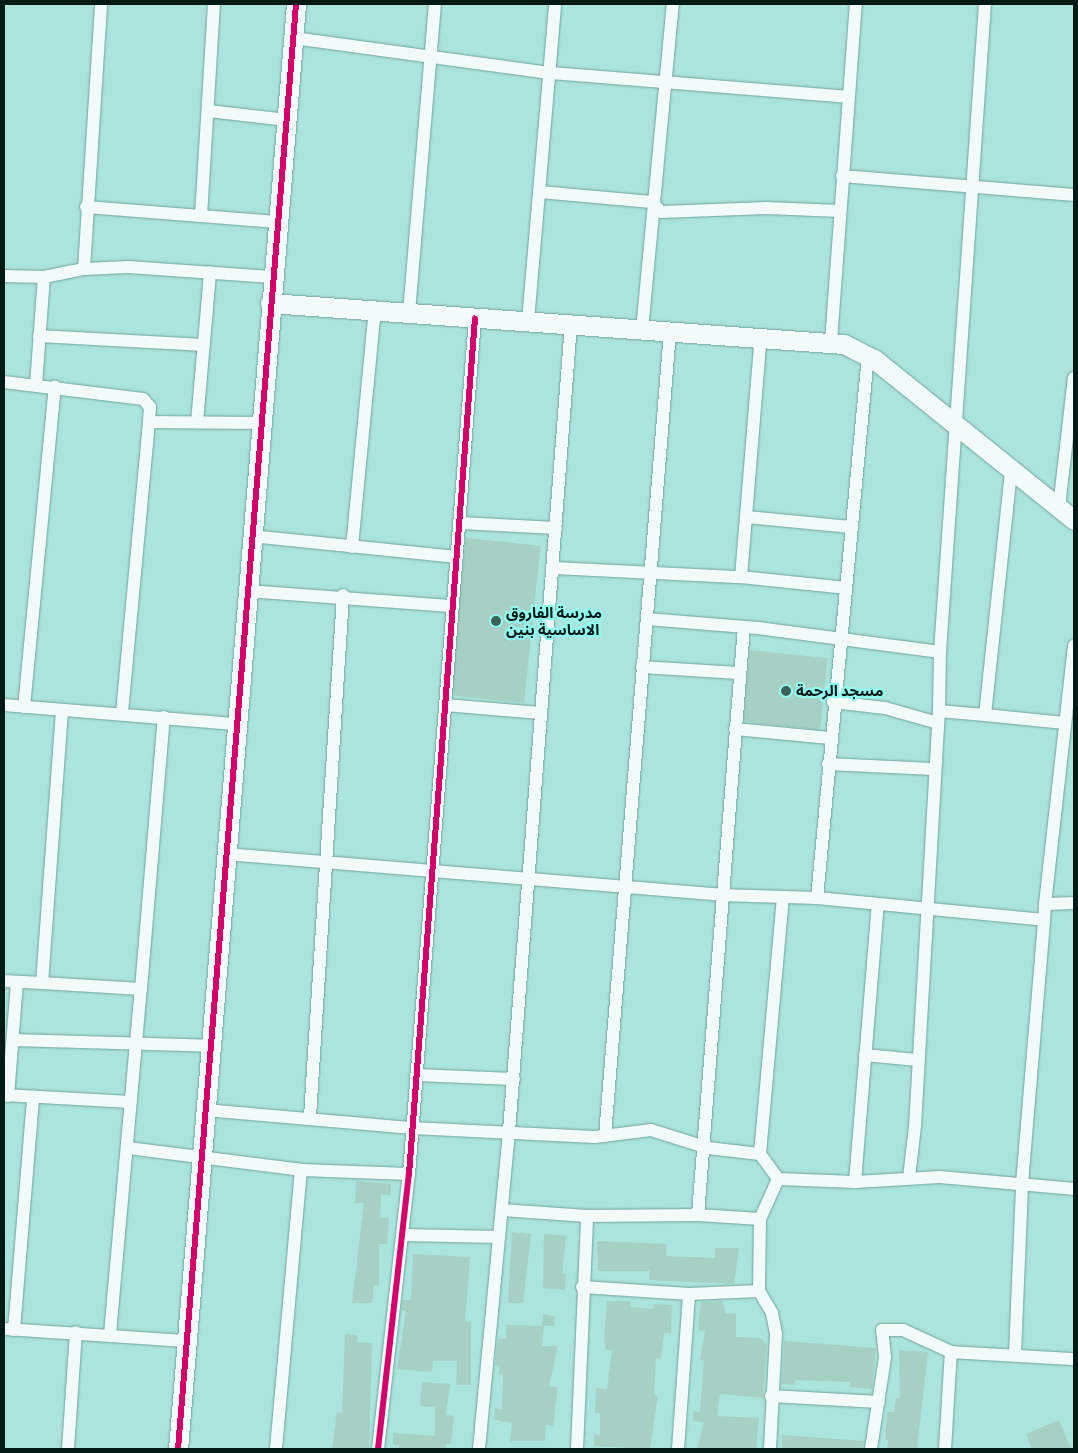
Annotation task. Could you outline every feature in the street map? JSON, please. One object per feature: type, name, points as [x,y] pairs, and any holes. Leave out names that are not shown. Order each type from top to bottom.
[{"type":"street","points":[[84,269],[86,207],[101,4]]},
{"type":"street","points":[[201,216],[214,4]]},
{"type":"street","points":[[178,1449],[260,423],[296,4]]},
{"type":"street","points":[[408,313],[435,4]]},
{"type":"street","points":[[528,321],[555,4]]},
{"type":"street","points":[[642,330],[663,84],[674,4]]},
{"type":"street","points":[[831,342],[847,97],[856,4]]},
{"type":"street","points":[[909,1178],[927,909],[933,769],[939,717],[940,652],[970,186],[985,4]]},
{"type":"street","points":[[294,38],[550,72],[663,84],[847,97]]},
{"type":"street","points":[[208,111],[287,120]]},
{"type":"street","points":[[842,176],[1074,195]]},
{"type":"street","points":[[540,192],[652,202],[661,212],[678,213],[766,208],[839,211]]},
{"type":"street","points":[[86,207],[277,222]]},
{"type":"street","points":[[4,276],[44,277],[84,269],[128,267],[272,277]]},
{"type":"street","points":[[197,422],[210,273]]},
{"type":"street","points":[[36,384],[44,277]]},
{"type":"street","points":[[270,304],[831,342],[868,355],[1074,520]]},
{"type":"street","points":[[352,546],[375,310]]},
{"type":"street","points":[[378,1449],[409,1174],[475,319]]},
{"type":"street","points":[[478,1449],[514,1079],[571,323]]},
{"type":"street","points":[[605,1136],[623,887],[670,332]]},
{"type":"street","points":[[39,336],[204,345]]},
{"type":"street","points":[[741,577],[761,336]]},
{"type":"street","points":[[816,898],[838,637],[846,588],[868,355]]},
{"type":"street","points":[[1059,507],[1074,378]]},
{"type":"street","points":[[4,382],[55,386],[143,399],[150,407],[122,713]]},
{"type":"street","points":[[24,707],[55,386]]},
{"type":"street","points":[[149,422],[260,423]]},
{"type":"street","points":[[985,715],[1011,470]]},
{"type":"street","points":[[747,517],[851,527]]},
{"type":"street","points":[[460,523],[556,528]]},
{"type":"street","points":[[251,536],[457,557]]},
{"type":"street","points":[[554,568],[741,577],[846,588]]},
{"type":"street","points":[[247,591],[343,595],[453,606]]},
{"type":"street","points":[[310,1117],[343,595]]},
{"type":"street","points":[[646,619],[838,637],[940,652]]},
{"type":"street","points":[[698,1214],[701,1146],[724,895],[738,673],[744,627]]},
{"type":"street","points":[[1015,1354],[1022,1184],[1045,904],[1074,646]]},
{"type":"street","points":[[642,667],[738,673]]},
{"type":"street","points":[[833,702],[939,717],[985,715],[1065,723]]},
{"type":"street","points":[[4,705],[62,711],[122,713],[237,724]]},
{"type":"street","points":[[445,705],[542,713]]},
{"type":"street","points":[[42,983],[62,711]]},
{"type":"street","points":[[110,1334],[128,1148],[164,717]]},
{"type":"street","points":[[735,729],[830,738]]},
{"type":"street","points":[[828,764],[933,769]]},
{"type":"street","points":[[226,854],[433,869],[724,895],[816,898],[1044,920]]},
{"type":"street","points":[[778,1179],[760,1154],[783,897]]},
{"type":"street","points":[[1045,904],[1074,903]]},
{"type":"street","points":[[855,1182],[878,904]]},
{"type":"street","points":[[131,1102],[6,1095],[13,1040],[10,982],[141,989]]},
{"type":"street","points":[[13,1040],[136,1046],[210,1046]]},
{"type":"street","points":[[866,1055],[917,1060]]},
{"type":"street","points":[[416,1075],[514,1079]]},
{"type":"street","points":[[34,1098],[9,1329],[110,1334],[187,1341]]},
{"type":"street","points":[[205,1110],[310,1117],[412,1128],[605,1136],[651,1130],[701,1146],[760,1154]]},
{"type":"street","points":[[128,1148],[302,1170],[409,1174]]},
{"type":"street","points":[[276,1449],[302,1170]]},
{"type":"street","points":[[778,1179],[855,1182],[909,1178],[1074,1188]]},
{"type":"street","points":[[770,1449],[775,1323],[758,1291],[760,1219],[778,1179]]},
{"type":"street","points":[[502,1210],[587,1216],[698,1214],[760,1219]]},
{"type":"street","points":[[577,1449],[582,1287],[587,1216]]},
{"type":"street","points":[[403,1235],[499,1237]]},
{"type":"street","points":[[582,1287],[688,1294],[758,1291]]},
{"type":"street","points":[[678,1449],[688,1294]]},
{"type":"street","points":[[871,1449],[886,1357],[882,1330],[903,1330],[951,1352],[1015,1354],[1074,1359]]},
{"type":"street","points":[[68,1449],[76,1332]]},
{"type":"street","points":[[945,1449],[951,1352]]},
{"type":"street","points":[[771,1396],[879,1402]]},
{"type":"building","name":"مدرسة الفاروق الاساسية بنين","points":[[466,538],[541,546],[524,703],[449,695]]},
{"type":"building","name":"مسجد الرحمة","points":[[750,650],[828,658],[820,730],[742,722]]},
{"type":"building","points":[[356,1181],[391,1184],[391,1195],[381,1194],[380,1218],[389,1218],[387,1244],[379,1244],[379,1285],[374,1286],[372,1303],[352,1303],[364,1203],[355,1203]]},
{"type":"building","points":[[512,1232],[531,1234],[523,1303],[508,1303]]},
{"type":"building","points":[[544,1234],[566,1236],[562,1274],[566,1274],[565,1290],[543,1288]]},
{"type":"building","points":[[597,1241],[667,1244],[666,1256],[715,1258],[715,1248],[739,1248],[734,1284],[649,1280],[650,1271],[598,1271]]},
{"type":"building","points":[[413,1254],[470,1257],[465,1321],[471,1322],[471,1385],[456,1385],[457,1361],[433,1361],[432,1372],[397,1369],[406,1311],[402,1310],[403,1300],[411,1300]]},
{"type":"building","points":[[607,1301],[631,1301],[630,1307],[653,1309],[654,1304],[672,1305],[671,1334],[664,1333],[661,1359],[656,1358],[654,1395],[658,1396],[650,1449],[594,1446],[594,1434],[600,1435],[600,1413],[595,1413],[596,1388],[607,1389],[612,1351],[606,1350],[604,1339]]},
{"type":"building","points":[[722,1301],[726,1313],[736,1314],[736,1337],[760,1338],[767,1345],[763,1398],[720,1394],[717,1416],[759,1418],[756,1449],[697,1449],[704,1422],[693,1421],[694,1411],[700,1412],[704,1360],[700,1360],[705,1331],[698,1330],[701,1302]]},
{"type":"building","points":[[543,1314],[555,1316],[554,1326],[544,1326],[542,1346],[558,1346],[549,1386],[558,1387],[553,1426],[546,1425],[545,1441],[510,1441],[512,1423],[494,1420],[495,1408],[502,1409],[503,1375],[498,1374],[500,1366],[495,1365],[498,1339],[506,1338],[506,1325],[542,1326]]},
{"type":"building","points":[[345,1334],[358,1335],[357,1342],[372,1343],[369,1449],[332,1449],[337,1412],[342,1413]]},
{"type":"building","points":[[784,1341],[876,1348],[872,1389],[850,1387],[850,1382],[795,1380],[795,1385],[782,1384]]},
{"type":"building","points":[[899,1350],[928,1352],[917,1449],[887,1449],[888,1440],[885,1440],[887,1412],[894,1412],[896,1398],[900,1398]]},
{"type":"building","points":[[422,1382],[450,1384],[446,1415],[454,1416],[451,1444],[446,1444],[446,1449],[398,1449],[399,1445],[393,1445],[393,1433],[435,1436],[435,1407],[420,1406]]},
{"type":"building","points":[[1059,1420],[1071,1449],[1032,1449],[1026,1434]]},
{"type":"building","points":[[782,1435],[864,1441],[863,1449],[782,1449]]},
{"type":"cycle path","points":[[178,1449],[296,4]]},
{"type":"cycle path","points":[[378,1449],[409,1174],[475,319]]},
{"type":"place","name":"مدرسة الفاروق الاساسية بنين","points":[[496,621]]},
{"type":"place","name":"مسجد الرحمة","points":[[786,691]]}]
